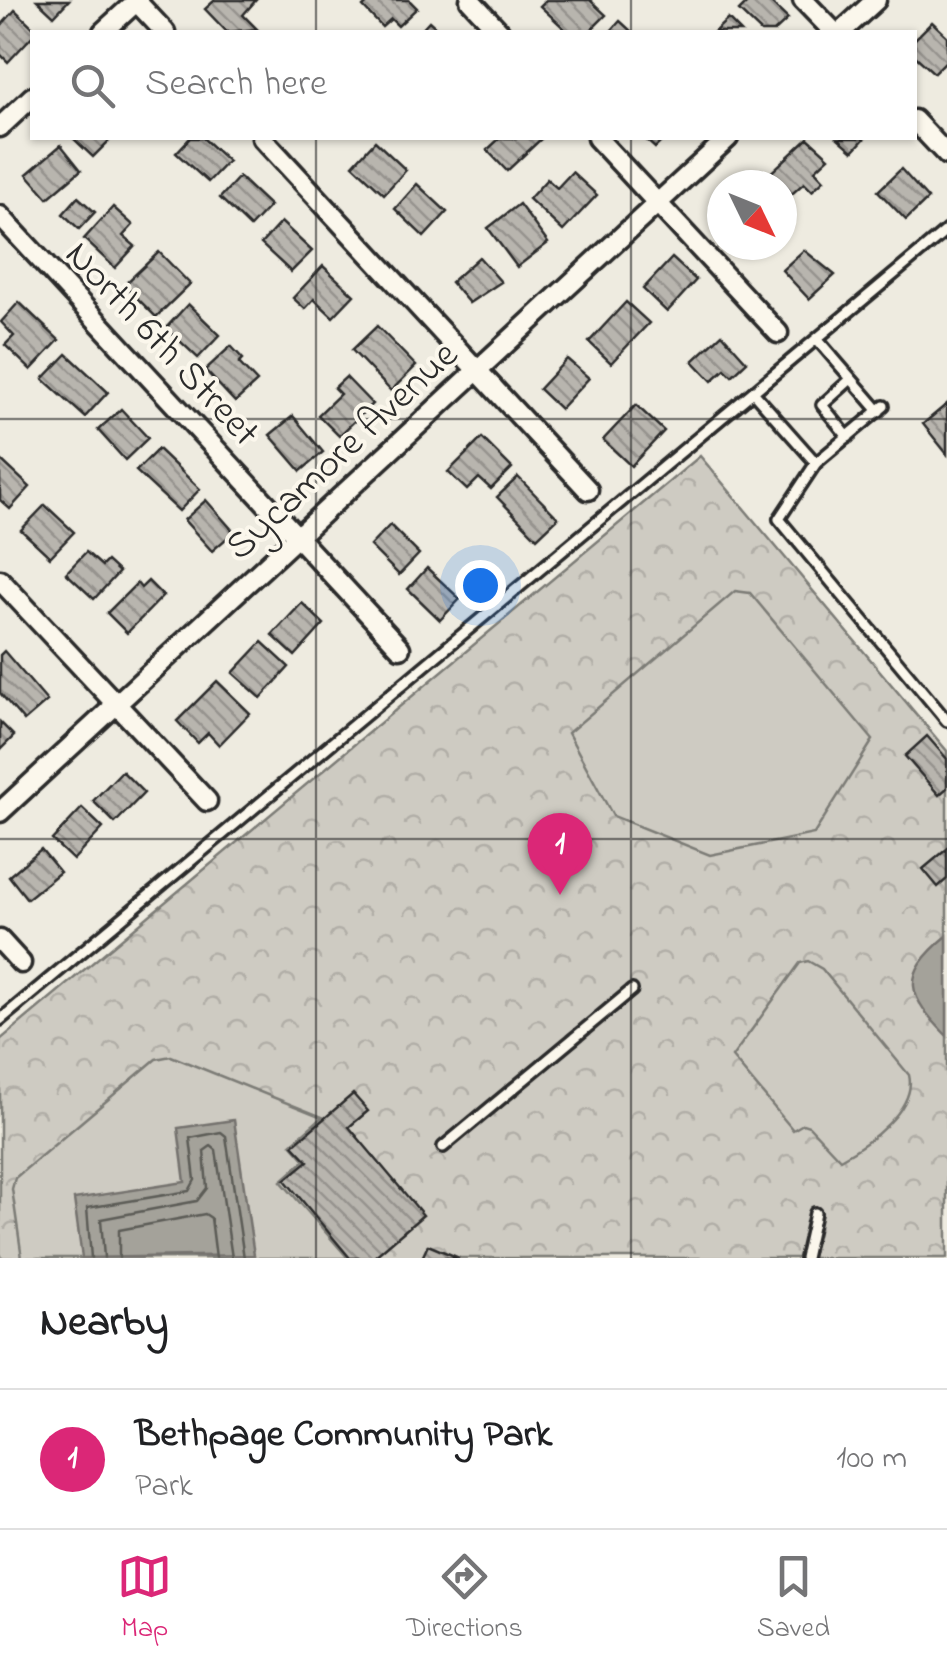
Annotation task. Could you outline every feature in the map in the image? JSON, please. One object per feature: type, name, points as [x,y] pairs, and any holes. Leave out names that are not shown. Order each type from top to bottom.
[{"type":"street","points":[[105,30],[136,0],[163,30]]},
{"type":"street","points":[[470,0],[498,30]]},
{"type":"street","points":[[804,0],[836,30]]},
{"type":"street","points":[[840,30],[876,0]]},
{"type":"street","points":[[0,127],[30,99]]},
{"type":"street","points":[[917,123],[947,155]]},
{"type":"street","points":[[264,140],[588,490]]},
{"type":"street","points":[[599,140],[778,334]]},
{"type":"street","name":"Sycamore Avenue","points":[[0,812],[726,140]]},
{"type":"street","name":"North 6th Street","points":[[0,216],[400,648]]},
{"type":"street","points":[[0,580],[207,802]]},
{"type":"street","points":[[0,940],[21,963]]},
{"type":"lane","points":[[0,1020],[947,230]]},
{"type":"lane","points":[[817,339],[882,408],[816,464],[779,520],[947,721]]},
{"type":"lane","points":[[848,437],[822,405],[852,379]]},
{"type":"lane","points":[[753,392],[816,464]]},
{"type":"lane","points":[[443,1147],[632,990]]},
{"type":"lane","points":[[804,1258],[815,1213]]},
{"type":"green space","points":[[700,456],[947,751],[947,1258],[0,1258],[0,1040]]},
{"type":"green space","points":[[735,591],[750,593],[873,740],[814,834],[710,855],[613,816],[568,733]]},
{"type":"green space","points":[[808,961],[822,969],[909,1075],[906,1100],[898,1113],[876,1135],[840,1159],[809,1126],[803,1124],[793,1130],[732,1057],[800,963]]},
{"type":"green space","points":[[171,1056],[322,1117],[291,1144],[305,1160],[281,1181],[348,1258],[22,1258],[12,1189],[15,1178],[156,1059]]},
{"type":"water","points":[[947,936],[947,1036],[924,1009],[914,986],[921,963]]},
{"type":"water","points":[[234,1120],[254,1255],[82,1258],[74,1199],[185,1182],[178,1128]]},
{"type":"building","points":[[37,0],[69,0],[54,16]]},
{"type":"building","points":[[215,0],[256,0],[243,15],[257,29],[225,30],[205,9]]},
{"type":"building","points":[[370,0],[409,0],[417,8],[398,26],[391,19],[382,27],[363,7]]},
{"type":"building","points":[[546,0],[590,0],[606,15],[591,30],[566,30],[540,6]]},
{"type":"building","points":[[750,0],[768,0],[788,19],[776,30],[759,30],[739,11]]},
{"type":"building","points":[[15,10],[36,30],[30,30],[30,38],[8,62],[0,54],[0,27]]},
{"type":"building","points":[[728,19],[739,30],[716,30]]},
{"type":"building","points":[[429,21],[439,30],[421,30]]},
{"type":"building","points":[[620,21],[630,30],[612,30]]},
{"type":"building","points":[[932,22],[947,36],[947,60],[934,73],[917,58],[917,37]]},
{"type":"building","points":[[75,140],[110,140],[93,157]]},
{"type":"building","points":[[188,140],[205,140],[228,161],[208,182],[176,153]]},
{"type":"building","points":[[498,140],[540,140],[507,171],[487,150]]},
{"type":"building","points":[[646,140],[663,140],[655,148]]},
{"type":"building","points":[[810,140],[829,157],[815,170],[824,180],[812,191],[804,183],[797,189],[797,170],[774,170]]},
{"type":"building","points":[[840,140],[863,140],[853,151]]},
{"type":"building","points":[[375,141],[406,170],[384,194],[353,165]]},
{"type":"building","points":[[61,145],[81,170],[48,198],[27,174]]},
{"type":"building","points":[[901,169],[928,199],[906,220],[878,191]]},
{"type":"building","points":[[572,172],[597,195],[563,231],[529,199],[547,179],[557,188]]},
{"type":"building","points":[[239,177],[270,206],[250,227],[220,198]]},
{"type":"building","points":[[417,184],[447,212],[424,237],[395,209]]},
{"type":"building","points":[[78,197],[95,212],[79,229],[63,214]]},
{"type":"building","points":[[519,204],[548,243],[517,267],[488,228]]},
{"type":"building","points":[[113,207],[133,225],[123,236],[135,246],[115,268],[84,239]]},
{"type":"building","points":[[281,222],[312,251],[291,272],[261,244]]},
{"type":"building","points":[[804,250],[835,275],[809,299],[782,270]]},
{"type":"building","points":[[159,252],[190,284],[156,317],[124,285]]},
{"type":"building","points":[[479,257],[501,282],[469,303],[451,282]]},
{"type":"building","points":[[672,258],[696,280],[667,312],[643,289]]},
{"type":"building","points":[[323,266],[354,295],[333,317],[314,299],[305,309],[293,298]]},
{"type":"building","points":[[19,302],[59,340],[31,370],[5,345],[14,336],[1,322]]},
{"type":"building","points":[[626,302],[649,323],[611,363],[589,342]]},
{"type":"building","points":[[188,304],[220,335],[198,358],[166,328]]},
{"type":"building","points":[[377,326],[416,366],[391,391],[352,350]]},
{"type":"building","points":[[722,334],[747,362],[732,376],[725,369],[712,381],[693,361]]},
{"type":"building","points":[[231,346],[243,359],[239,363],[257,382],[235,402],[205,370]]},
{"type":"building","points":[[67,354],[108,392],[85,417],[43,379]]},
{"type":"building","points":[[567,359],[589,378],[560,409],[539,389]]},
{"type":"building","points":[[346,377],[372,404],[339,436],[318,415],[340,394],[334,388]]},
{"type":"building","points":[[947,404],[947,454],[923,424]]},
{"type":"building","points":[[636,405],[664,431],[631,466],[603,440]]},
{"type":"building","points":[[121,409],[148,438],[125,460],[98,430]]},
{"type":"building","points":[[293,416],[323,452],[301,471],[270,435]]},
{"type":"building","points":[[482,438],[512,468],[491,489],[479,478],[467,490],[448,472]]},
{"type":"building","points":[[158,449],[200,489],[179,511],[136,471]]},
{"type":"building","points":[[0,459],[30,487],[10,509],[0,500]]},
{"type":"building","points":[[518,477],[558,518],[537,538],[497,497]]},
{"type":"building","points":[[206,500],[234,532],[212,551],[184,520]]},
{"type":"building","points":[[45,505],[74,532],[50,557],[21,530]]},
{"type":"building","points":[[390,525],[419,554],[399,575],[370,546]]},
{"type":"building","points":[[86,552],[102,566],[107,561],[119,572],[94,599],[66,573]]},
{"type":"building","points":[[427,568],[460,599],[440,620],[408,589]]},
{"type":"building","points":[[148,581],[163,596],[127,633],[107,613],[137,583],[141,588]]},
{"type":"building","points":[[302,603],[324,624],[295,656],[272,635]]},
{"type":"building","points":[[262,642],[289,667],[261,698],[233,673]]},
{"type":"building","points":[[4,651],[47,701],[24,721],[0,693],[0,655]]},
{"type":"building","points":[[217,681],[250,713],[219,745],[208,733],[198,743],[177,721]]},
{"type":"building","points":[[0,722],[14,736],[0,750]]},
{"type":"building","points":[[927,736],[947,759],[947,788],[939,795],[905,756]]},
{"type":"building","points":[[122,771],[144,793],[115,823],[93,801]]},
{"type":"building","points":[[82,808],[103,828],[73,860],[52,840]]},
{"type":"building","points":[[41,849],[60,872],[27,899],[9,876]]},
{"type":"building","points":[[947,849],[947,879],[938,887],[923,869]]},
{"type":"building","points":[[353,1094],[368,1111],[349,1127],[423,1215],[373,1258],[350,1258],[285,1180],[308,1161],[293,1145]]},
{"type":"building","points":[[428,1245],[459,1258],[422,1258]]},
{"type":"place","name":"Bethpage Community Park","points":[[560,895]]}]
